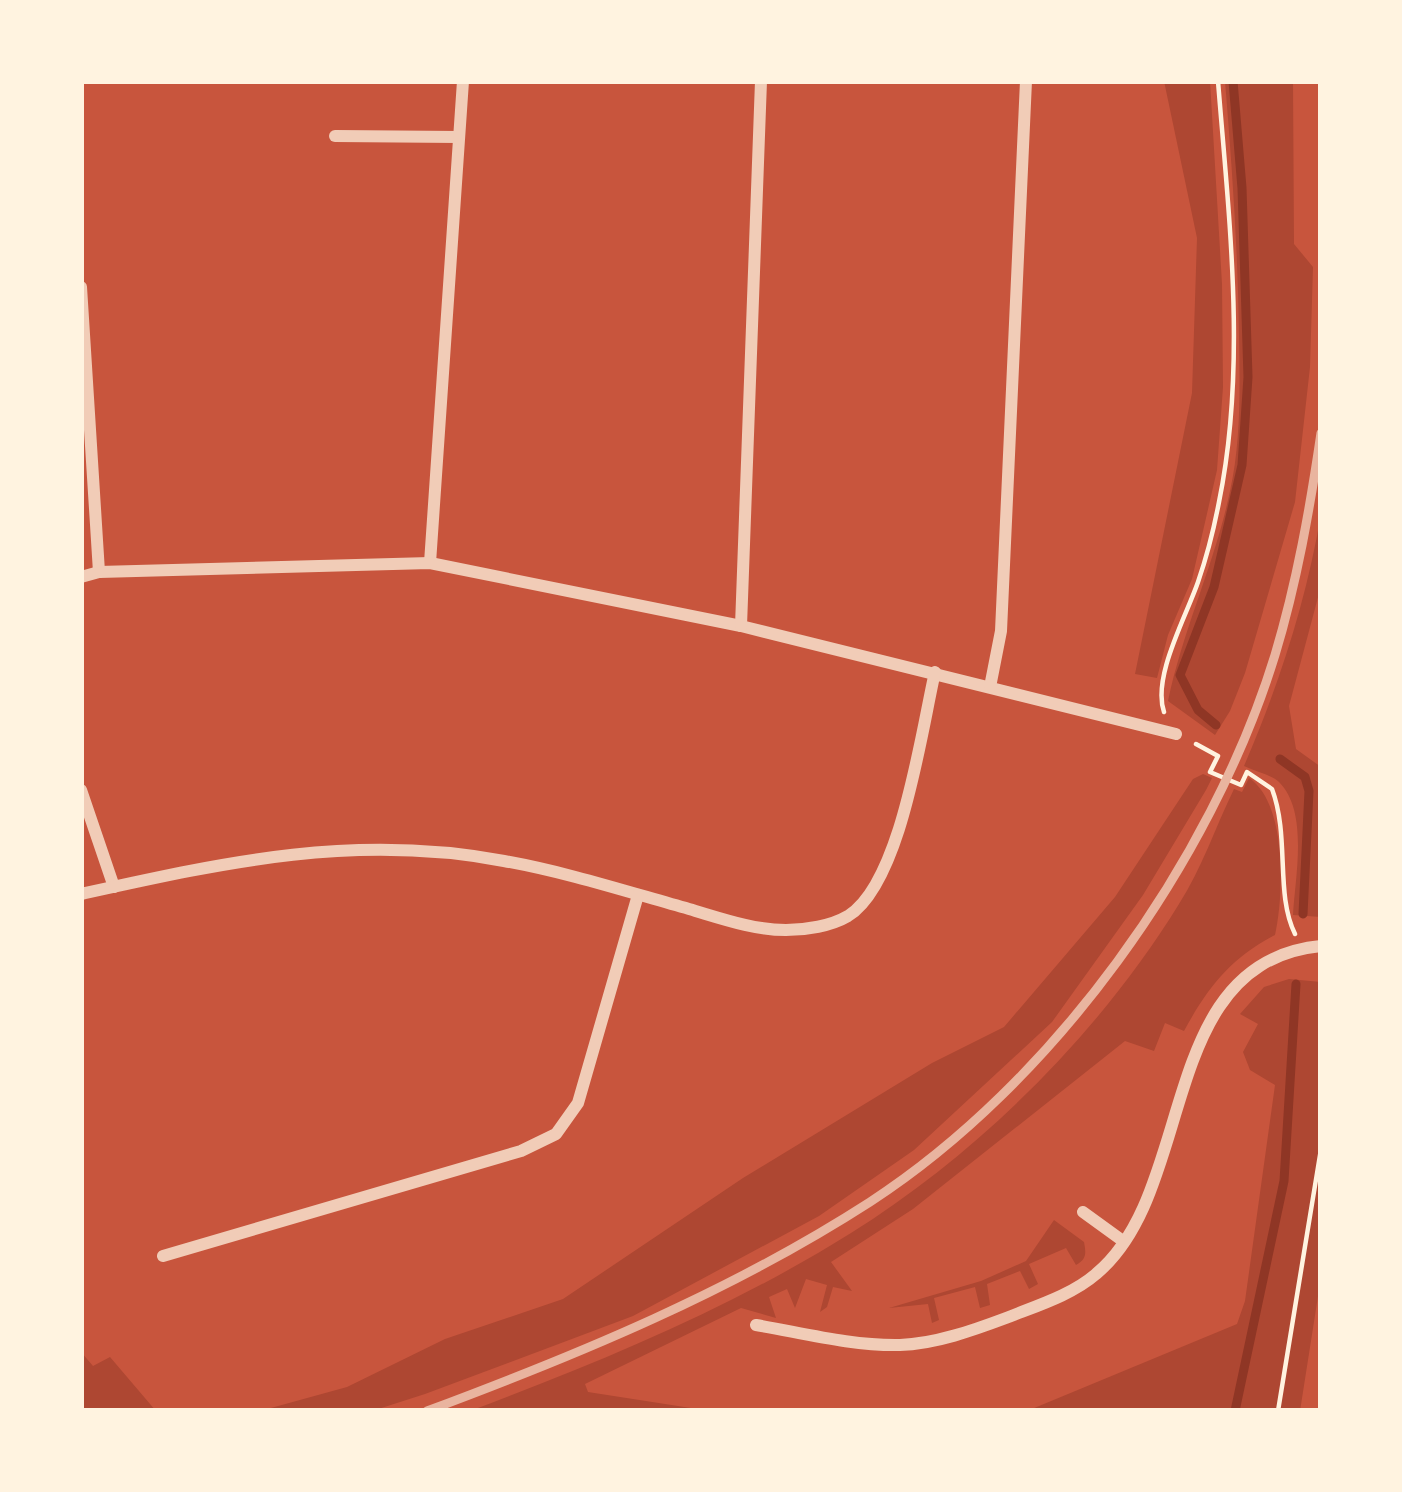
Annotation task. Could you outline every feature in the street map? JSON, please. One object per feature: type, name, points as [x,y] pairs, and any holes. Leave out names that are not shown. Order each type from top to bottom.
[{"type":"street","points":[[430,563],[463,81]]},
{"type":"street","points":[[741,626],[761,81]]},
{"type":"street","points":[[990,687],[1001,631],[1025,81]]},
{"type":"street","points":[[335,136],[459,137]]},
{"type":"street","points":[[81,287],[99,572]]},
{"type":"street","points":[[81,578],[99,572],[430,563],[741,626],[1176,734]]},
{"type":"street","points":[[81,894],[271,856],[391,848],[509,862],[765,929],[819,927],[848,916],[882,877],[896,842],[935,672]]},
{"type":"street","points":[[81,790],[114,887]]},
{"type":"street","points":[[163,1256],[521,1150],[556,1134],[578,1103],[638,895]]},
{"type":"street","points":[[756,1325],[906,1345],[983,1326],[1095,1276],[1123,1241],[1150,1190],[1195,1056],[1237,983],[1301,942],[1321,946]]},
{"type":"street","points":[[1083,1212],[1123,1241]]},
{"type":"path","points":[[1218,81],[1231,272],[1232,388],[1219,502],[1160,700],[1176,734],[1218,756],[1210,772],[1241,785],[1246,772],[1272,789],[1282,823],[1286,916],[1301,942]]},
{"type":"path","points":[[1279,1411],[1321,1149]]},
{"type":"shaded area","points":[[1164,81],[1210,81],[1223,387],[1217,470],[1192,579],[1168,635],[1157,678],[1135,674],[1192,393],[1197,238]]},
{"type":"shaded area","points":[[1225,81],[1293,81],[1294,244],[1313,267],[1310,367],[1295,502],[1245,673],[1215,735],[1168,701],[1224,518],[1236,453],[1238,304]]},
{"type":"shaded area","points":[[1321,514],[1321,586],[1289,706],[1296,749],[1321,767],[1321,917],[1293,915],[1298,846],[1288,795],[1275,779],[1244,766],[1290,643]]},
{"type":"shaded area","points":[[1203,774],[1212,778],[1143,895],[1052,1022],[914,1150],[819,1216],[633,1316],[425,1394],[372,1411],[260,1411],[347,1387],[445,1339],[563,1299],[743,1178],[932,1063],[1004,1027],[1115,897],[1193,779]]},
{"type":"shaded area","points":[[1249,778],[1270,807],[1280,851],[1275,935],[1222,976],[1184,1031],[1165,1023],[1154,1051],[1125,1041],[913,1209],[831,1262],[852,1291],[833,1287],[827,1307],[820,1312],[827,1285],[806,1279],[795,1308],[787,1289],[769,1297],[776,1318],[741,1308],[585,1384],[588,1392],[710,1411],[470,1411],[617,1353],[760,1285],[851,1233],[945,1166],[1033,1087],[1112,999],[1187,890],[1234,789],[1242,792]]},
{"type":"shaded area","points":[[1289,979],[1321,982],[1321,1277],[1300,1411],[1027,1411],[1237,1324],[1245,1301],[1275,1085],[1250,1070],[1243,1052],[1258,1024],[1240,1014],[1264,987]]},
{"type":"shaded area","points":[[1054,1220],[1084,1242],[1085,1255],[1076,1265],[1066,1248],[1029,1264],[1038,1284],[1029,1289],[1020,1271],[987,1284],[990,1305],[980,1308],[975,1287],[934,1298],[939,1320],[932,1323],[928,1304],[889,1308],[981,1281],[1026,1261]]},
{"type":"shaded area","points":[[81,1352],[93,1366],[110,1357],[156,1411],[81,1411]]},
{"type":"waterway","points":[[1216,725],[1198,710],[1180,675],[1214,587],[1242,465],[1248,377],[1233,81]]},
{"type":"waterway","points":[[1280,759],[1305,777],[1309,791],[1303,914]]},
{"type":"waterway","points":[[1235,1411],[1284,1181],[1296,984]]},
{"type":"railway","points":[[427,1411],[654,1318],[818,1234],[937,1153],[1001,1096],[1062,1031],[1167,888],[1247,733],[1290,600],[1321,433]]}]
